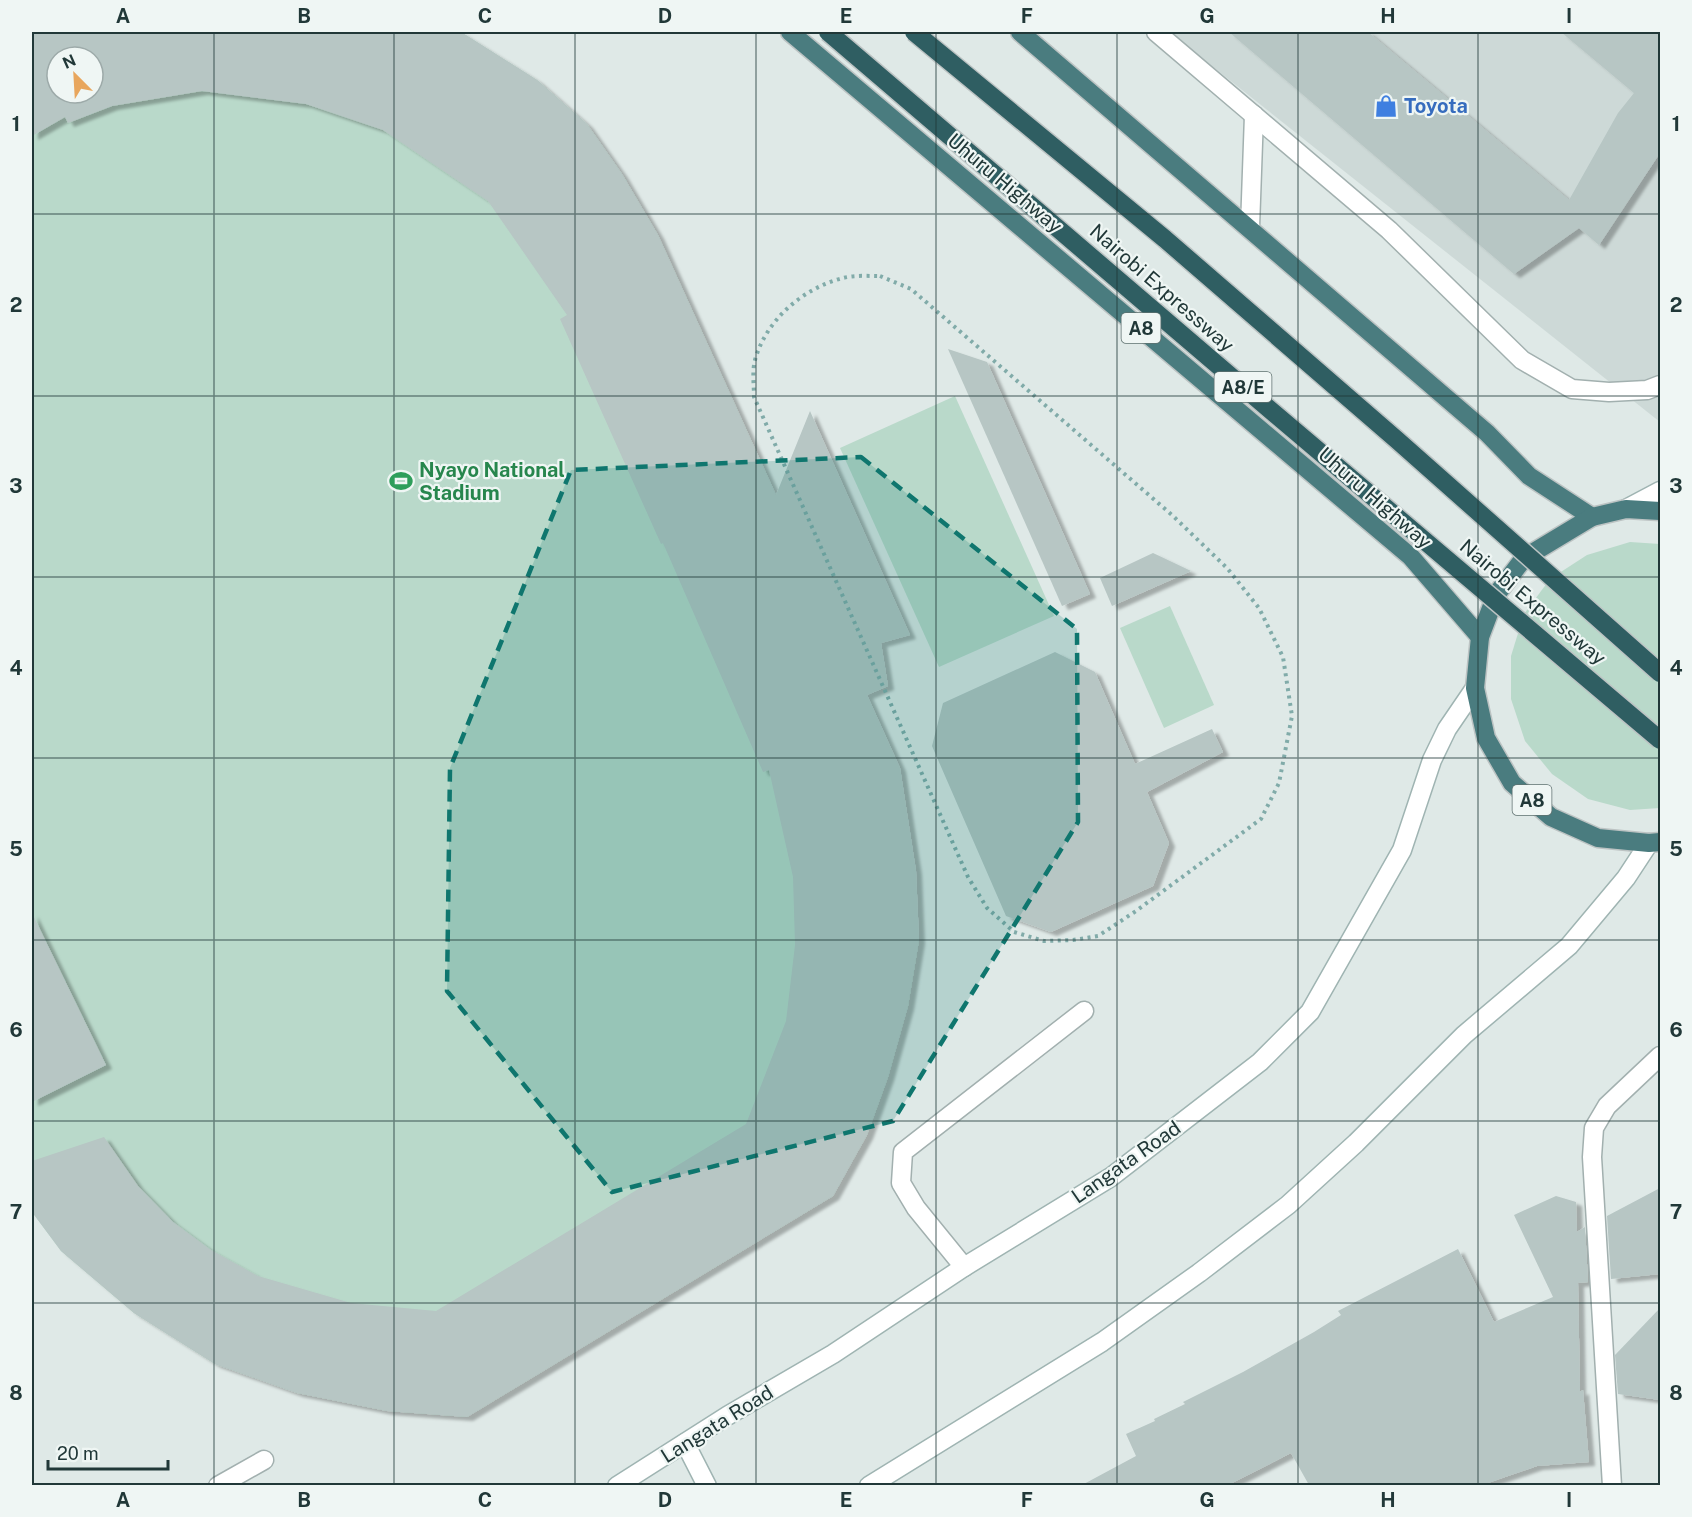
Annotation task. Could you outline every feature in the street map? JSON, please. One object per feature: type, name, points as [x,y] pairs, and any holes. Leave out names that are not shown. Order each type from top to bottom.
[{"type":"highway","name":"Uhuru Highway","points":[[790,32],[1411,557],[1480,637]]},
{"type":"highway","name":"Nairobi Expressway","points":[[828,32],[1660,740]]},
{"type":"highway","name":"Nairobi Expressway","points":[[914,32],[1165,239],[1388,432],[1660,673]]},
{"type":"highway","points":[[1020,32],[1250,227],[1487,433],[1530,476],[1592,517]]},
{"type":"highway","name":"A8","points":[[1655,842],[1598,838],[1551,817],[1512,783],[1486,738],[1475,688],[1480,637],[1496,595],[1524,558],[1592,517],[1626,509],[1660,511]]},
{"type":"main road","points":[[1156,32],[1389,230],[1522,360],[1572,389],[1609,392],[1647,390],[1660,386]]},
{"type":"main road","points":[[1250,227],[1254,115]]},
{"type":"main road","points":[[1626,509],[1660,491]]},
{"type":"main road","name":"Langata Road","points":[[617,1485],[833,1354],[964,1267],[1111,1177],[1260,1062],[1310,1012],[1402,850],[1432,760],[1447,729],[1475,688]]},
{"type":"main road","points":[[869,1485],[1102,1342],[1199,1273],[1288,1205],[1364,1135],[1464,1035],[1569,946],[1655,842]]},
{"type":"main road","points":[[964,1267],[916,1208],[901,1183],[903,1152],[1084,1011]]},
{"type":"main road","points":[[1612,1485],[1592,1156],[1594,1128],[1607,1106],[1660,1056]]},
{"type":"main road","points":[[685,1443],[707,1485]]},
{"type":"main road","points":[[218,1485],[264,1460]]},
{"type":"path","points":[[880,276],[911,289],[1172,515],[1227,568],[1259,608],[1283,657],[1292,716],[1279,783],[1261,819],[1136,911],[1098,936],[1073,940],[1044,940],[1014,932],[987,908],[968,877],[754,397],[754,361],[768,330],[786,309],[808,292],[843,278],[880,276]]},
{"type":"highlighted area","points":[[861,457],[1077,629],[1078,822],[893,1121],[612,1192],[447,991],[450,768],[571,470]]},
{"type":"shaded area","points":[[1169,32],[1660,32],[1660,422]]},
{"type":"green space","name":"Nyayo National Stadium","points":[[32,32],[461,32],[537,80],[587,124],[622,174],[658,235],[881,727],[919,940],[908,1006],[888,1077],[867,1135],[833,1196],[467,1417],[387,1411],[297,1393],[215,1364],[134,1313],[61,1251],[32,1212]]},
{"type":"green space","points":[[955,396],[1054,616],[939,667],[840,448]]},
{"type":"green space","points":[[1630,542],[1660,544],[1660,808],[1630,810],[1588,799],[1552,774],[1525,741],[1511,699],[1511,656],[1524,614],[1550,579],[1587,555]]},
{"type":"green space","points":[[1170,606],[1214,705],[1164,728],[1120,628]]},
{"type":"building","points":[[32,32],[461,32],[537,80],[587,124],[622,174],[658,235],[776,495],[810,411],[910,635],[881,643],[888,686],[867,695],[900,768],[916,871],[919,940],[908,1006],[888,1077],[867,1135],[833,1196],[467,1417],[387,1411],[297,1393],[215,1364],[134,1313],[61,1251],[32,1212],[32,1161],[104,1137],[138,1186],[173,1222],[211,1250],[258,1276],[351,1303],[436,1311],[746,1124],[786,1021],[795,945],[793,877],[769,770],[763,772],[663,543],[661,544],[560,319],[567,315],[488,201],[383,130],[306,104],[202,91],[112,106],[68,123],[65,117],[32,136]]},
{"type":"building","name":"Toyota","points":[[1229,32],[1368,32],[1569,200],[1618,113],[1634,93],[1561,32],[1660,32],[1660,153],[1599,245],[1579,228],[1514,274]]},
{"type":"building","points":[[948,349],[987,362],[1090,594],[1062,606]]},
{"type":"building","points":[[1153,553],[1191,571],[1112,606],[1100,578]]},
{"type":"building","points":[[1055,652],[1095,672],[1135,764],[1212,729],[1223,752],[1147,792],[1169,843],[1153,886],[1051,932],[1006,916],[932,746],[943,703]]},
{"type":"building","points":[[32,913],[106,1065],[32,1102]]},
{"type":"building","points":[[1660,1188],[1660,1274],[1611,1279],[1607,1216]]},
{"type":"building","points":[[1556,1196],[1576,1202],[1577,1232],[1585,1227],[1588,1282],[1578,1283],[1580,1392],[1583,1390],[1589,1462],[1537,1466],[1482,1485],[1309,1485],[1291,1453],[1228,1485],[1082,1485],[1136,1456],[1126,1434],[1155,1421],[1154,1419],[1185,1404],[1183,1402],[1243,1372],[1314,1332],[1341,1315],[1338,1311],[1458,1249],[1494,1322],[1553,1297],[1514,1215]]},
{"type":"building","points":[[1660,1308],[1660,1400],[1618,1394],[1615,1355]]},
{"type":"place","name":"Toyota","points":[[1386,106]]},
{"type":"place","name":"Nyayo National Stadium","points":[[401,481]]}]
